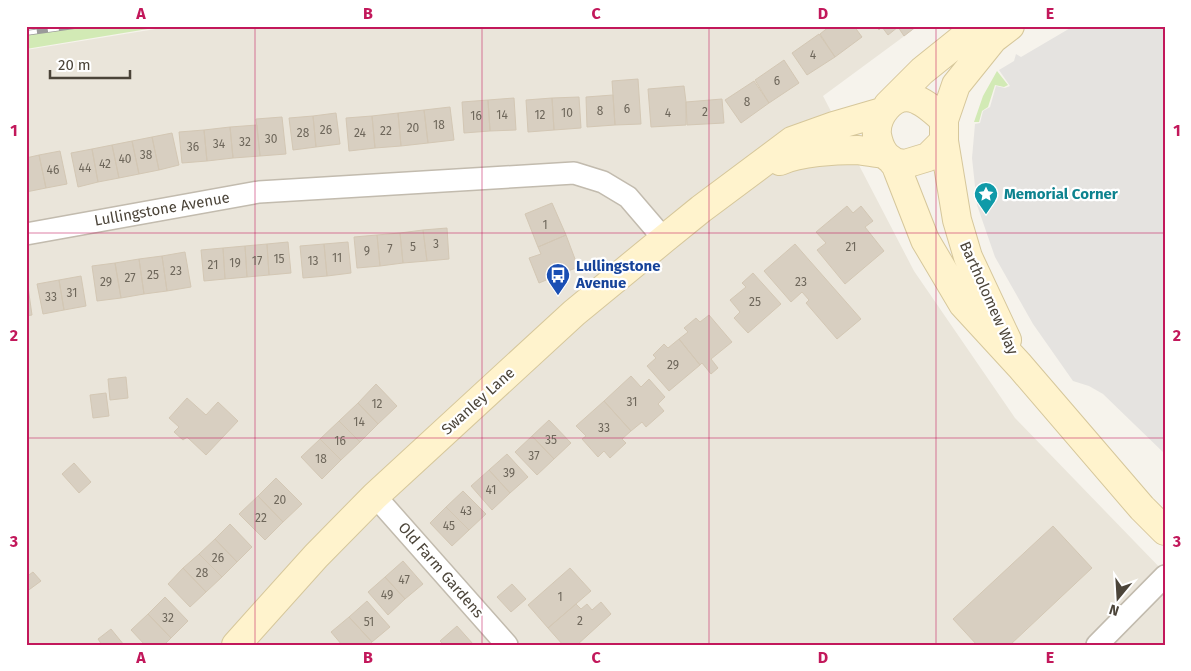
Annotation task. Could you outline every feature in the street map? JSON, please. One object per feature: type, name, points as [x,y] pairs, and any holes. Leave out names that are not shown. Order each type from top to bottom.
[{"type":"main road","name":"Swanley Lane","points":[[236,645],[316,556],[375,496],[574,313],[701,209],[792,142],[885,109],[922,70],[978,26]]},
{"type":"main road","points":[[889,158],[906,164],[928,157],[944,131],[956,85],[992,39],[1010,26]]},
{"type":"main road","points":[[885,109],[902,98],[911,98],[923,103],[944,131]]},
{"type":"main road","name":"Bartholomew Way","points":[[885,109],[877,124],[877,136],[898,171],[925,240],[963,304],[1020,366],[1142,508],[1165,531]]},
{"type":"main road","name":"Bartholomew Way","points":[[944,131],[957,220],[968,257],[1020,366]]},
{"type":"main road","name":"Swanley Lane","points":[[740,179],[786,159],[811,153],[857,150],[889,158]]},
{"type":"street","name":"Lullingstone Avenue","points":[[26,234],[259,192],[574,173],[603,182],[628,196],[664,239]]},
{"type":"street","name":"Old Farm Gardens","points":[[375,496],[507,645]]},
{"type":"street","points":[[1097,645],[1165,576]]},
{"type":"shaded area","points":[[174,26],[918,26],[823,96],[914,271],[1015,418],[1165,573],[1165,645],[26,645],[26,50]]},
{"type":"shaded area","points":[[1142,26],[1143,28],[1147,26],[1165,26],[1165,454],[1103,394],[1089,386],[1073,381],[1033,324],[995,257],[977,205],[972,158],[975,124],[980,123],[983,111],[990,107],[996,86],[1005,88],[1010,86],[999,70],[1014,61],[1016,54],[1021,57],[1072,27]]},
{"type":"green space","points":[[90,26],[166,26],[26,49],[26,35]]},
{"type":"green space","points":[[997,71],[1008,85],[1004,87],[995,85],[988,107],[982,111],[979,122],[974,122],[983,96]]},
{"type":"building","points":[[830,26],[854,26],[862,37],[835,57],[820,34]]},
{"type":"building","points":[[876,26],[917,26],[904,36],[898,27],[888,35],[882,27],[879,30]]},
{"type":"building","points":[[819,34],[835,57],[807,75],[792,53]]},
{"type":"building","points":[[784,60],[799,83],[769,103],[755,80]]},
{"type":"building","points":[[638,79],[641,124],[615,125],[612,81]]},
{"type":"building","points":[[754,81],[769,103],[741,123],[725,100]]},
{"type":"building","points":[[684,86],[686,125],[651,127],[648,89]]},
{"type":"building","points":[[613,95],[615,125],[587,127],[586,97]]},
{"type":"building","points":[[579,97],[581,128],[554,130],[552,98]]},
{"type":"building","points":[[514,98],[516,130],[490,131],[488,100]]},
{"type":"building","points":[[552,98],[554,130],[528,132],[526,100]]},
{"type":"building","points":[[722,99],[724,123],[687,125],[686,102]]},
{"type":"building","points":[[488,100],[490,131],[464,133],[462,102]]},
{"type":"building","points":[[450,107],[454,140],[428,143],[424,110]]},
{"type":"building","points":[[424,110],[428,143],[401,146],[398,113]]},
{"type":"building","points":[[336,113],[340,144],[316,147],[313,116]]},
{"type":"building","points":[[398,113],[401,146],[375,148],[372,116]]},
{"type":"building","points":[[313,116],[316,147],[293,150],[289,118]]},
{"type":"building","points":[[372,116],[375,148],[349,151],[346,118]]},
{"type":"building","points":[[282,117],[286,154],[260,156],[256,119]]},
{"type":"building","points":[[257,125],[260,156],[233,158],[230,127]]},
{"type":"building","points":[[230,127],[233,158],[207,161],[204,130]]},
{"type":"building","points":[[204,130],[207,161],[182,163],[179,132]]},
{"type":"building","points":[[172,133],[179,165],[159,170],[152,137]]},
{"type":"building","points":[[152,137],[159,170],[139,174],[132,141]]},
{"type":"building","points":[[132,141],[139,174],[119,178],[112,145]]},
{"type":"building","points":[[112,145],[119,178],[98,182],[92,149]]},
{"type":"building","points":[[92,149],[98,182],[78,187],[71,153]]},
{"type":"building","points":[[60,151],[67,184],[46,188],[39,155]]},
{"type":"building","points":[[39,155],[46,188],[26,192],[26,158]]},
{"type":"building","points":[[552,203],[566,235],[538,247],[525,214]]},
{"type":"building","points":[[847,206],[853,213],[861,206],[873,221],[865,227],[884,251],[845,284],[817,250],[826,243],[816,232]]},
{"type":"building","points":[[447,228],[449,259],[427,261],[423,230]]},
{"type":"building","points":[[423,230],[427,261],[403,263],[400,233]]},
{"type":"building","points":[[400,233],[403,263],[380,266],[377,235]]},
{"type":"building","points":[[377,235],[380,266],[357,268],[354,237]]},
{"type":"building","points":[[566,235],[578,267],[539,283],[529,258],[541,254],[538,247]]},
{"type":"building","points":[[288,242],[291,273],[269,275],[267,244]]},
{"type":"building","points":[[348,242],[351,273],[327,276],[324,244]]},
{"type":"building","points":[[267,244],[269,275],[247,277],[245,246]]},
{"type":"building","points":[[324,244],[327,276],[303,278],[300,246]]},
{"type":"building","points":[[795,244],[861,319],[837,339],[806,303],[809,300],[802,292],[791,302],[764,271]]},
{"type":"building","points":[[245,246],[247,277],[225,279],[223,248]]},
{"type":"building","points":[[223,248],[225,279],[204,281],[201,250]]},
{"type":"building","points":[[185,252],[191,287],[167,291],[162,256]]},
{"type":"building","points":[[162,256],[167,291],[144,294],[139,259]]},
{"type":"building","points":[[139,259],[144,294],[121,298],[115,263]]},
{"type":"building","points":[[115,263],[121,298],[97,301],[92,266]]},
{"type":"building","points":[[753,273],[781,304],[748,333],[734,318],[740,312],[730,300],[746,287],[742,283]]},
{"type":"building","points":[[81,276],[86,306],[64,310],[59,280]]},
{"type":"building","points":[[59,280],[64,310],[43,314],[37,284]]},
{"type":"building","points":[[26,281],[32,315],[26,316]]},
{"type":"building","points":[[709,315],[732,342],[711,359],[718,368],[711,374],[702,363],[700,365],[679,339],[688,332],[684,328],[696,318],[700,322]]},
{"type":"building","points":[[679,339],[700,365],[669,391],[647,366],[656,358],[653,355],[664,344],[668,348]]},
{"type":"building","points":[[631,376],[641,387],[649,379],[665,397],[658,404],[664,411],[646,427],[642,422],[631,431],[604,401]]},
{"type":"building","points":[[126,377],[128,398],[110,400],[108,379]]},
{"type":"building","points":[[376,384],[397,406],[378,424],[358,403]]},
{"type":"building","points":[[106,393],[109,416],[93,418],[90,395]]},
{"type":"building","points":[[187,398],[206,415],[218,402],[238,421],[206,455],[187,437],[183,440],[174,432],[179,427],[169,418]]},
{"type":"building","points":[[604,401],[631,431],[622,439],[626,443],[610,458],[604,451],[598,457],[582,439],[586,436],[576,426]]},
{"type":"building","points":[[358,403],[378,424],[360,442],[339,421]]},
{"type":"building","points":[[549,420],[571,443],[554,459],[532,436]]},
{"type":"building","points":[[339,421],[360,442],[341,460],[320,439]]},
{"type":"building","points":[[532,436],[554,459],[537,475],[515,452]]},
{"type":"building","points":[[320,439],[341,460],[322,479],[301,457]]},
{"type":"building","points":[[507,454],[528,477],[510,493],[489,470]]},
{"type":"building","points":[[74,463],[91,482],[79,493],[62,474]]},
{"type":"building","points":[[489,470],[510,493],[492,510],[471,486]]},
{"type":"building","points":[[276,478],[302,504],[283,522],[258,496]]},
{"type":"building","points":[[463,491],[486,514],[469,530],[446,507]]},
{"type":"building","points":[[258,496],[283,522],[265,540],[239,514]]},
{"type":"building","points":[[446,507],[469,530],[452,546],[430,523]]},
{"type":"building","points":[[230,524],[252,547],[237,562],[215,539]]},
{"type":"building","points":[[1053,526],[1092,568],[1010,645],[977,645],[953,619]]},
{"type":"building","points":[[215,539],[237,562],[222,577],[199,554]]},
{"type":"building","points":[[199,554],[222,577],[206,592],[183,568]]},
{"type":"building","points":[[403,561],[423,584],[405,599],[385,577]]},
{"type":"building","points":[[183,568],[206,592],[190,607],[168,584]]},
{"type":"building","points":[[570,568],[591,591],[548,628],[528,605]]},
{"type":"building","points":[[33,572],[41,581],[26,592],[26,577]]},
{"type":"building","points":[[385,577],[405,599],[388,615],[368,592]]},
{"type":"building","points":[[512,584],[526,599],[511,612],[497,597]]},
{"type":"building","points":[[165,597],[188,621],[171,638],[148,614]]},
{"type":"building","points":[[367,601],[390,627],[372,642],[349,617]]},
{"type":"building","points":[[601,602],[611,614],[577,645],[563,645],[548,628],[576,604],[581,609],[587,604],[592,610]]},
{"type":"building","points":[[148,614],[171,638],[164,645],[145,645],[131,630]]},
{"type":"building","points":[[349,617],[372,642],[369,645],[342,645],[331,632]]},
{"type":"building","points":[[457,626],[472,645],[444,645],[440,641]]},
{"type":"building","points":[[111,629],[124,645],[102,645],[98,639]]},
{"type":"railway","points":[[26,33],[76,26]]},
{"type":"place","name":"Memorial Corner","points":[[986,215]]},
{"type":"place","name":"Lullingstone Avenue","points":[[558,296]]}]
